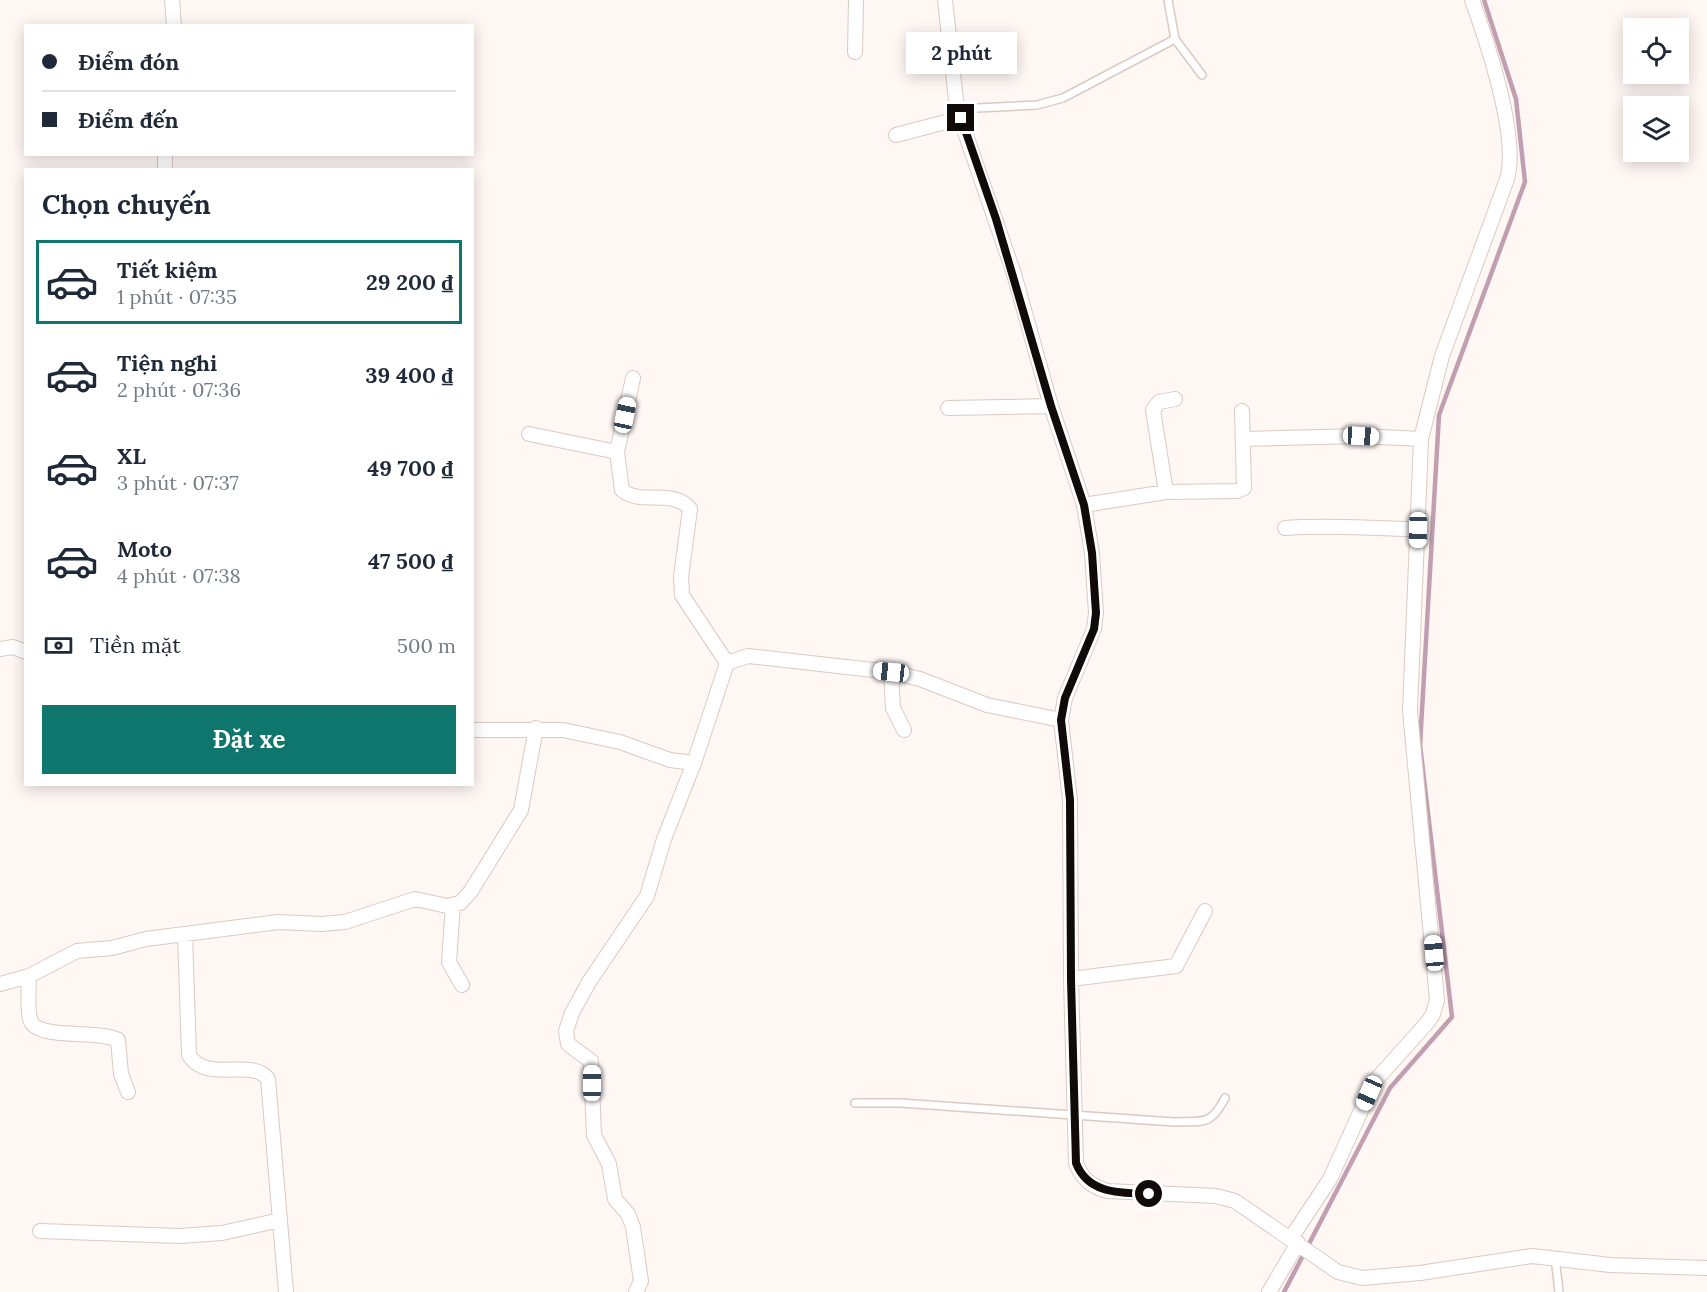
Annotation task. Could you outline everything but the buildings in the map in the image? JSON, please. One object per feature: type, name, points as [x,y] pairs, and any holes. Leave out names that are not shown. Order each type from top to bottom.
[{"type":"street","points":[[172,0],[174,24]]},
{"type":"street","points":[[855,52],[856,0]]},
{"type":"street","points":[[945,0],[959,114],[1014,274],[1051,406],[1084,505],[1092,553],[1096,613],[1094,629],[1065,698],[1061,720],[1070,800],[1071,980],[1076,1163],[1085,1180],[1097,1188],[1134,1194],[1225,1198],[1243,1206],[1295,1240],[1338,1272],[1353,1277],[1420,1273],[1519,1257],[1555,1257],[1610,1265],[1707,1268]]},
{"type":"street","points":[[1269,1292],[1295,1240],[1330,1179],[1374,1082],[1427,1023],[1433,1014],[1437,1000],[1410,711],[1421,439],[1442,356],[1509,170],[1509,147],[1499,88],[1472,0]]},
{"type":"street","points":[[896,135],[959,114]]},
{"type":"street","points":[[633,378],[617,452],[620,482],[626,493],[632,497],[677,499],[690,508],[681,577],[682,595],[727,663]]},
{"type":"street","points":[[1166,492],[1154,410],[1159,402],[1175,399]]},
{"type":"street","points":[[948,408],[1051,406]]},
{"type":"street","points":[[1084,505],[1166,492],[1237,491],[1244,488],[1242,411]]},
{"type":"street","points":[[529,434],[617,452]]},
{"type":"street","points":[[1243,439],[1361,436],[1421,439]]},
{"type":"street","points":[[1285,528],[1325,524],[1348,528],[1418,530]]},
{"type":"street","points":[[0,649],[13,647],[24,651]]},
{"type":"street","points":[[727,663],[748,656],[891,672],[920,679],[987,705],[1061,720]]},
{"type":"street","points":[[636,1292],[641,1281],[633,1227],[628,1214],[615,1199],[609,1164],[594,1135],[591,1061],[568,1044],[566,1031],[589,982],[646,896],[727,663]]},
{"type":"street","points":[[891,672],[893,708],[904,730]]},
{"type":"street","points":[[474,730],[536,728],[563,730],[620,742],[670,760],[694,763]]},
{"type":"street","points":[[0,984],[29,976],[77,951],[112,948],[146,939],[278,922],[321,924],[345,922],[415,899],[453,905],[460,903],[471,891],[521,810],[536,728]]},
{"type":"street","points":[[453,905],[449,962],[462,985]]},
{"type":"street","points":[[1071,980],[1176,966],[1205,911]]},
{"type":"street","points":[[185,934],[189,1054],[192,1061],[205,1068],[258,1072],[268,1079],[286,1292]]},
{"type":"street","points":[[29,976],[30,1021],[35,1028],[50,1033],[109,1034],[118,1040],[121,1074],[128,1092]]},
{"type":"street","points":[[40,1231],[180,1236],[222,1233],[280,1220]]},
{"type":"lane","points":[[1168,0],[1175,39],[1202,75]]},
{"type":"lane","points":[[959,114],[1037,105],[1063,98],[1175,39]]},
{"type":"lane","points":[[855,1103],[901,1103],[1076,1116],[1197,1121],[1209,1120],[1216,1115],[1225,1098]]},
{"type":"lane","points":[[1555,1257],[1558,1292]]},
{"type":"waterway","points":[[1284,1292],[1390,1088],[1452,1017],[1420,745],[1439,415],[1525,182],[1516,99],[1484,0]]},
{"type":"route","points":[[961,118],[1014,274],[1051,406],[1084,505],[1092,553],[1096,596],[1094,629],[1065,698],[1061,720],[1070,800],[1071,980],[1076,1163],[1085,1180],[1097,1188],[1107,1191],[1149,1194]]}]
